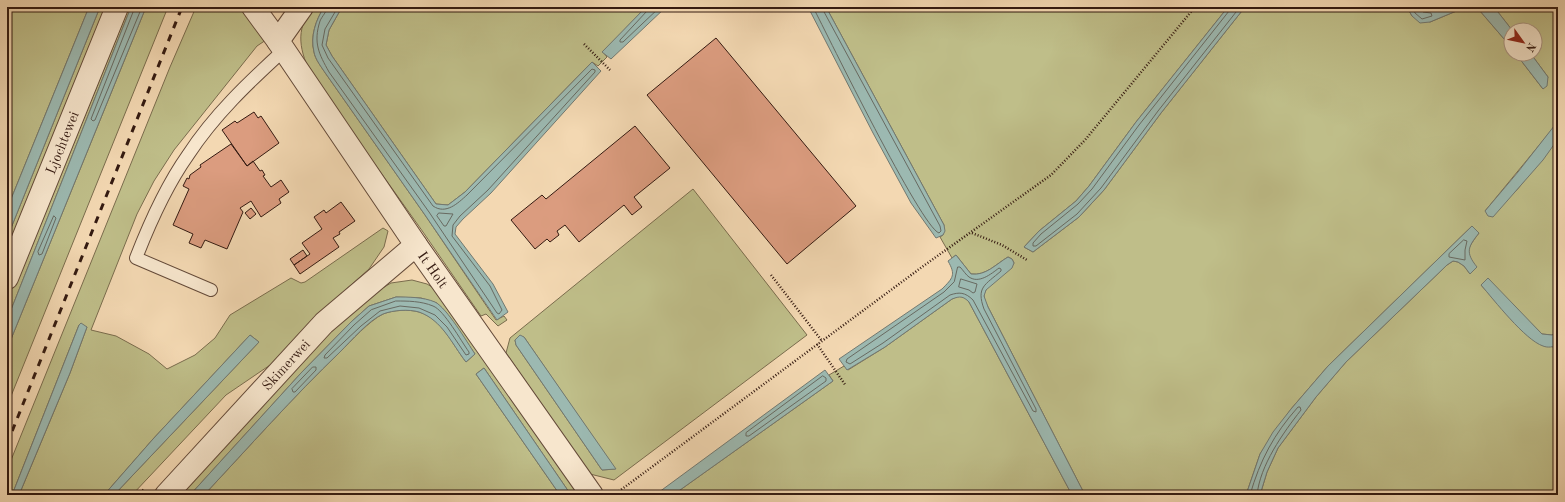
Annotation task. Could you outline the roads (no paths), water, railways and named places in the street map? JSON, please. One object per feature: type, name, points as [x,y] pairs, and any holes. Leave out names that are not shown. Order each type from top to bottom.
[{"type":"street","name":"Ljochtewei","points":[[7,278],[117,7]]},
{"type":"street","name":"It Holt","points":[[253,7],[281,45],[416,245],[592,495]]},
{"type":"street","points":[[281,45],[302,7]]},
{"type":"street","name":"Skimerwei","points":[[166,495],[324,323],[416,245]]},
{"type":"lane","points":[[211,290],[136,258],[151,220],[172,180],[188,154],[281,45]]},
{"type":"water","points":[[89,7],[100,7],[7,238],[7,209]]},
{"type":"water","points":[[131,7],[146,7],[7,349],[7,320]]},
{"type":"water","points":[[324,7],[342,7],[329,30],[326,45],[332,56],[436,204],[448,205],[465,192],[592,62],[601,71],[491,193],[456,227],[455,234],[493,284],[508,312],[497,320],[317,60],[313,46],[313,34],[318,17]]},
{"type":"water","points":[[646,7],[666,7],[611,59],[602,52]]},
{"type":"water","points":[[808,7],[826,7],[944,225],[945,231],[943,235],[936,238],[911,203]]},
{"type":"water","points":[[1228,7],[1245,7],[1161,113],[1104,190],[1079,217],[1033,252],[1024,247],[1039,231],[1076,201],[1089,186],[1136,122]]},
{"type":"water","points":[[1407,7],[1422,7],[1426,9],[1437,7],[1466,7],[1430,22],[1420,23],[1412,16]]},
{"type":"water","points":[[1469,7],[1494,7],[1506,22],[1503,22],[1503,38],[1480,11]]},
{"type":"water","points":[[1522,62],[1537,62],[1548,77],[1547,86],[1543,89]]},
{"type":"water","points":[[1558,121],[1558,139],[1543,160],[1493,217],[1488,216],[1485,211]]},
{"type":"water","points":[[1472,226],[1479,233],[1470,246],[1469,253],[1477,267],[1470,274],[1464,266],[1458,262],[1453,261],[1447,265],[1346,362],[1316,397],[1278,448],[1267,472],[1260,495],[1246,495],[1260,454],[1273,432],[1291,409],[1328,366]]},
{"type":"water","points":[[956,255],[971,274],[981,273],[991,269],[1008,257],[1012,259],[1014,263],[1012,268],[986,290],[984,296],[988,307],[1085,495],[1072,495],[969,302],[965,299],[959,297],[952,299],[885,347],[847,370],[839,359],[942,289],[949,282],[953,273],[948,261]]},
{"type":"water","points":[[1488,278],[1542,334],[1552,335],[1558,332],[1558,345],[1550,347],[1543,346],[1519,328],[1481,285]]},
{"type":"water","points":[[396,297],[426,299],[440,305],[475,354],[466,362],[446,333],[434,321],[419,312],[401,310],[383,314],[366,326],[288,404],[204,495],[190,495],[301,373],[351,322],[369,306]]},
{"type":"water","points":[[81,323],[87,327],[70,373],[19,495],[12,495],[79,325]]},
{"type":"water","points":[[250,335],[259,342],[114,495],[104,495],[153,439]]},
{"type":"water","points":[[520,335],[524,337],[616,469],[602,470],[516,345],[515,340]]},
{"type":"water","points":[[484,368],[571,495],[560,495],[476,374]]},
{"type":"water","points":[[825,370],[833,381],[673,495],[655,495]]},
{"type":"railway","points":[[7,444],[182,7]]}]
